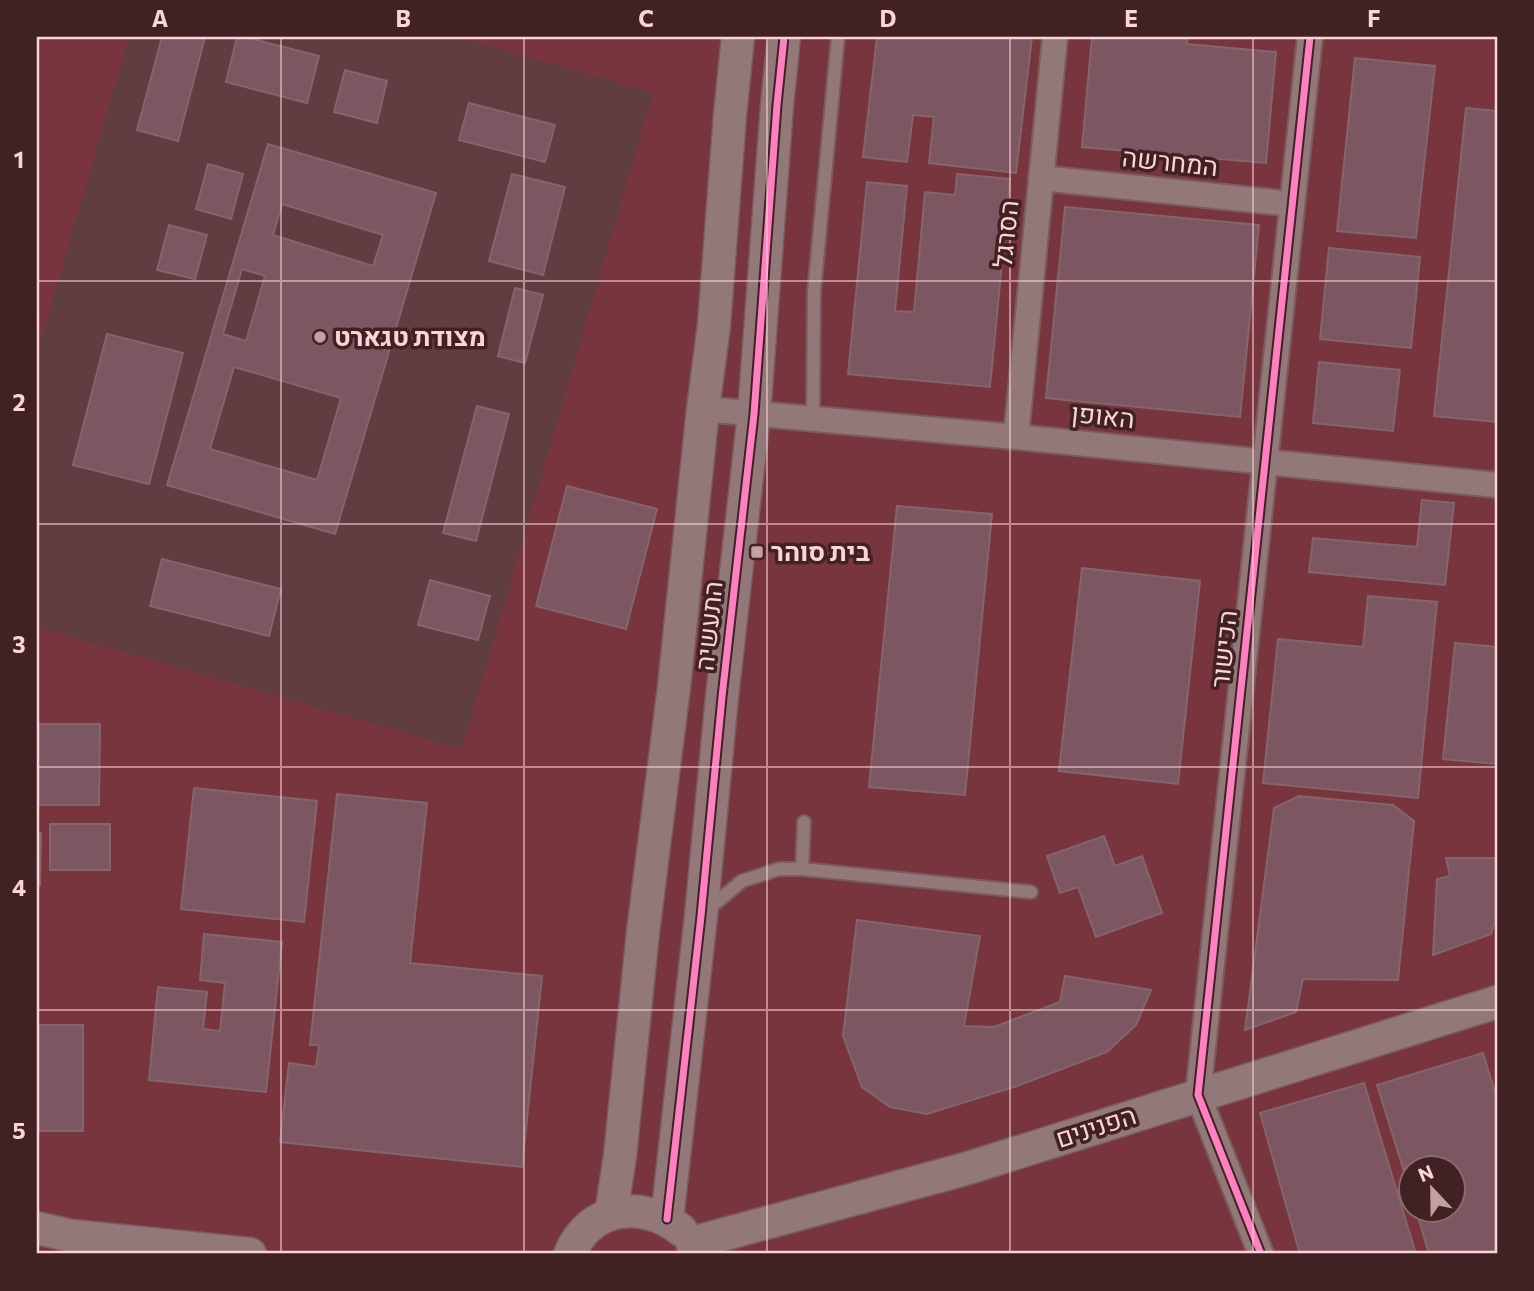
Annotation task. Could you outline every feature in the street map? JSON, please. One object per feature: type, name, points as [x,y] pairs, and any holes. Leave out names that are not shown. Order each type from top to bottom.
[{"type":"street","name":"התעשיה","points":[[611,1214],[620,1156],[643,932],[674,687],[714,325],[738,37]]},
{"type":"street","name":"התעשיה","points":[[667,1219],[754,414],[784,37]]},
{"type":"street","name":"הסרגל","points":[[1016,437],[1055,37]]},
{"type":"street","name":"הכישור","points":[[1261,1254],[1198,1095],[1310,37]]},
{"type":"street","name":"המחרשה","points":[[1041,178],[1292,204]]},
{"type":"street","name":"האופן","points":[[703,409],[1497,485]]},
{"type":"street","name":"הפנינים","points":[[694,1248],[965,1169],[1497,1002]]},
{"type":"street","points":[[569,1254],[574,1243],[590,1226],[611,1214],[630,1210],[649,1212],[667,1219],[681,1229],[694,1248]]},
{"type":"street","points":[[37,1228],[72,1236],[250,1254]]},
{"type":"lane","points":[[813,419],[814,292],[838,37]]},
{"type":"lane","points":[[802,869],[804,822]]},
{"type":"lane","points":[[701,916],[742,881],[779,869],[1031,891]]},
{"type":"shaded area","points":[[37,37],[129,37],[37,353]]},
{"type":"shaded area","points":[[458,37],[1497,37],[1497,1254],[37,1254],[37,627],[462,749],[653,93]]},
{"type":"building","points":[[162,37],[205,37],[178,141],[137,130]]},
{"type":"building","points":[[237,37],[319,56],[307,103],[226,82]]},
{"type":"building","points":[[877,37],[1032,37],[1016,173],[929,163],[934,117],[913,115],[907,162],[863,157]]},
{"type":"building","points":[[1092,37],[1187,37],[1187,44],[1276,52],[1266,163],[1082,147]]},
{"type":"building","points":[[1355,58],[1435,66],[1416,238],[1337,231]]},
{"type":"building","points":[[345,70],[387,81],[377,123],[334,112]]},
{"type":"building","points":[[469,103],[555,125],[545,162],[459,140]]},
{"type":"building","points":[[1466,108],[1497,111],[1497,422],[1434,416]]},
{"type":"building","name":"מצודת טגארט","points":[[268,144],[436,193],[335,534],[167,485]],"holes":[[[282,204],[383,235],[373,266],[273,235]],[[242,269],[265,276],[246,341],[223,334]],[[234,367],[341,398],[317,480],[210,449]]]},
{"type":"building","points":[[208,164],[243,174],[231,219],[196,209]]},
{"type":"building","points":[[512,174],[565,187],[543,275],[489,261]]},
{"type":"building","points":[[957,174],[1010,179],[990,387],[848,374],[867,182],[907,186],[895,311],[914,312],[925,192],[955,195]]},
{"type":"building","points":[[1065,207],[1259,225],[1240,417],[1046,398]]},
{"type":"building","points":[[169,225],[207,235],[195,279],[157,270]]},
{"type":"building","points":[[1329,248],[1420,257],[1411,348],[1320,339]]},
{"type":"building","points":[[515,288],[543,295],[525,363],[498,356]]},
{"type":"building","points":[[107,334],[183,353],[149,484],[73,465]]},
{"type":"building","points":[[1319,362],[1400,370],[1393,431],[1313,423]]},
{"type":"building","points":[[477,406],[509,414],[476,541],[443,533]]},
{"type":"building","points":[[567,486],[657,509],[626,629],[536,606]]},
{"type":"building","points":[[1422,500],[1454,503],[1445,585],[1309,572],[1313,538],[1417,547]]},
{"type":"building","points":[[897,506],[992,514],[965,795],[869,787]]},
{"type":"building","points":[[162,559],[281,589],[269,636],[150,606]]},
{"type":"building","points":[[1082,568],[1200,581],[1178,784],[1059,771]]},
{"type":"building","points":[[430,580],[490,596],[478,640],[418,625]]},
{"type":"building","points":[[1368,596],[1437,602],[1418,798],[1263,783],[1278,639],[1363,647]]},
{"type":"building","points":[[1455,643],[1497,647],[1497,764],[1443,759]]},
{"type":"building","points":[[37,724],[100,724],[99,805],[37,805]]},
{"type":"building","points":[[194,788],[317,801],[304,922],[181,909]]},
{"type":"building","points":[[337,794],[427,803],[410,963],[542,976],[522,1167],[280,1142],[289,1063],[316,1067],[319,1045],[310,1045]]},
{"type":"building","points":[[1299,796],[1393,805],[1414,821],[1398,980],[1303,979],[1296,1012],[1245,1030],[1274,808]]},
{"type":"building","points":[[50,824],[110,824],[110,870],[50,870]]},
{"type":"building","points":[[37,833],[41,833],[40,885],[37,885]]},
{"type":"building","points":[[1104,836],[1115,866],[1142,856],[1162,913],[1096,937],[1078,887],[1060,893],[1047,856]]},
{"type":"building","points":[[1446,858],[1497,858],[1497,924],[1494,924],[1491,934],[1433,955],[1437,879],[1450,876]]},
{"type":"building","points":[[857,920],[980,936],[964,1026],[994,1027],[1060,1002],[1065,976],[1151,990],[1136,1025],[1107,1052],[1017,1086],[927,1114],[890,1107],[862,1087],[843,1036]]},
{"type":"building","points":[[204,934],[282,942],[266,1092],[149,1080],[158,987],[207,992],[203,1029],[220,1031],[225,983],[200,980]]},
{"type":"building","points":[[37,1025],[83,1025],[83,1131],[37,1131]]},
{"type":"building","points":[[1483,1053],[1497,1099],[1497,1254],[1429,1254],[1420,1224],[1468,1224],[1468,1154],[1399,1154],[1377,1085]]},
{"type":"building","points":[[1364,1083],[1398,1195],[1398,1224],[1407,1224],[1416,1254],[1300,1254],[1260,1113]]},
{"type":"cycle path","points":[[667,1219],[754,414],[784,37]]},
{"type":"cycle path","points":[[1261,1254],[1198,1095],[1310,37]]},
{"type":"place","name":"מצודת טגארט","points":[[320,337]]},
{"type":"place","name":"בית סוהר","points":[[757,552]]}]
